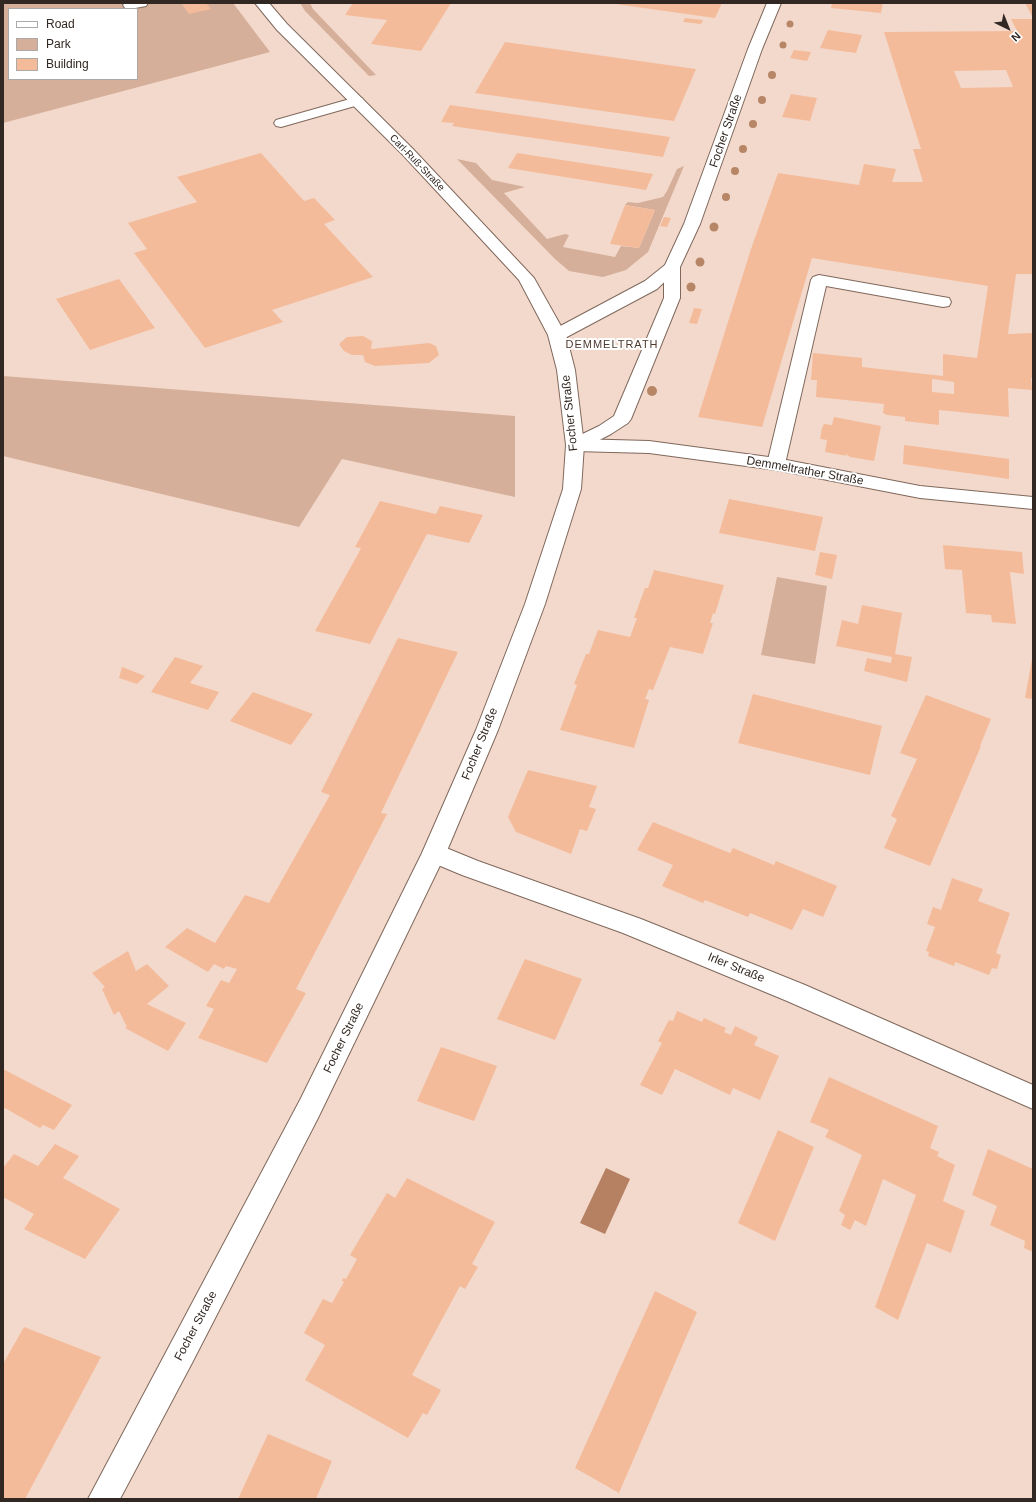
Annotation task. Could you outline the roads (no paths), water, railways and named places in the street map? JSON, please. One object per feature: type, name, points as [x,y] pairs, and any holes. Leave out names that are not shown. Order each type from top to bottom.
[{"type":"main road","name":"Carl-Ruß-Straße","points":[[262,3],[282,27],[408,152],[526,278],[557,334]]},
{"type":"main road","name":"Focher Straße","points":[[103,1499],[182,1353],[309,1109],[434,853],[487,730],[534,604],[572,489],[576,445],[566,370],[557,334],[589,320],[651,285],[672,267],[692,224],[755,49],[774,3]]},
{"type":"main road","points":[[281,123],[357,101]]},
{"type":"main road","points":[[576,445],[622,420],[672,298],[672,267]]},
{"type":"main road","points":[[776,464],[819,280],[943,302]]},
{"type":"main road","name":"Demmeltrather Straße","points":[[576,445],[649,447],[776,464],[920,492],[1033,503]]},
{"type":"main road","name":"Irler Straße","points":[[434,853],[470,868],[632,926],[789,990],[1033,1097]]},
{"type":"district","name":"DEMMELTRATH","points":[[612,345]]}]
